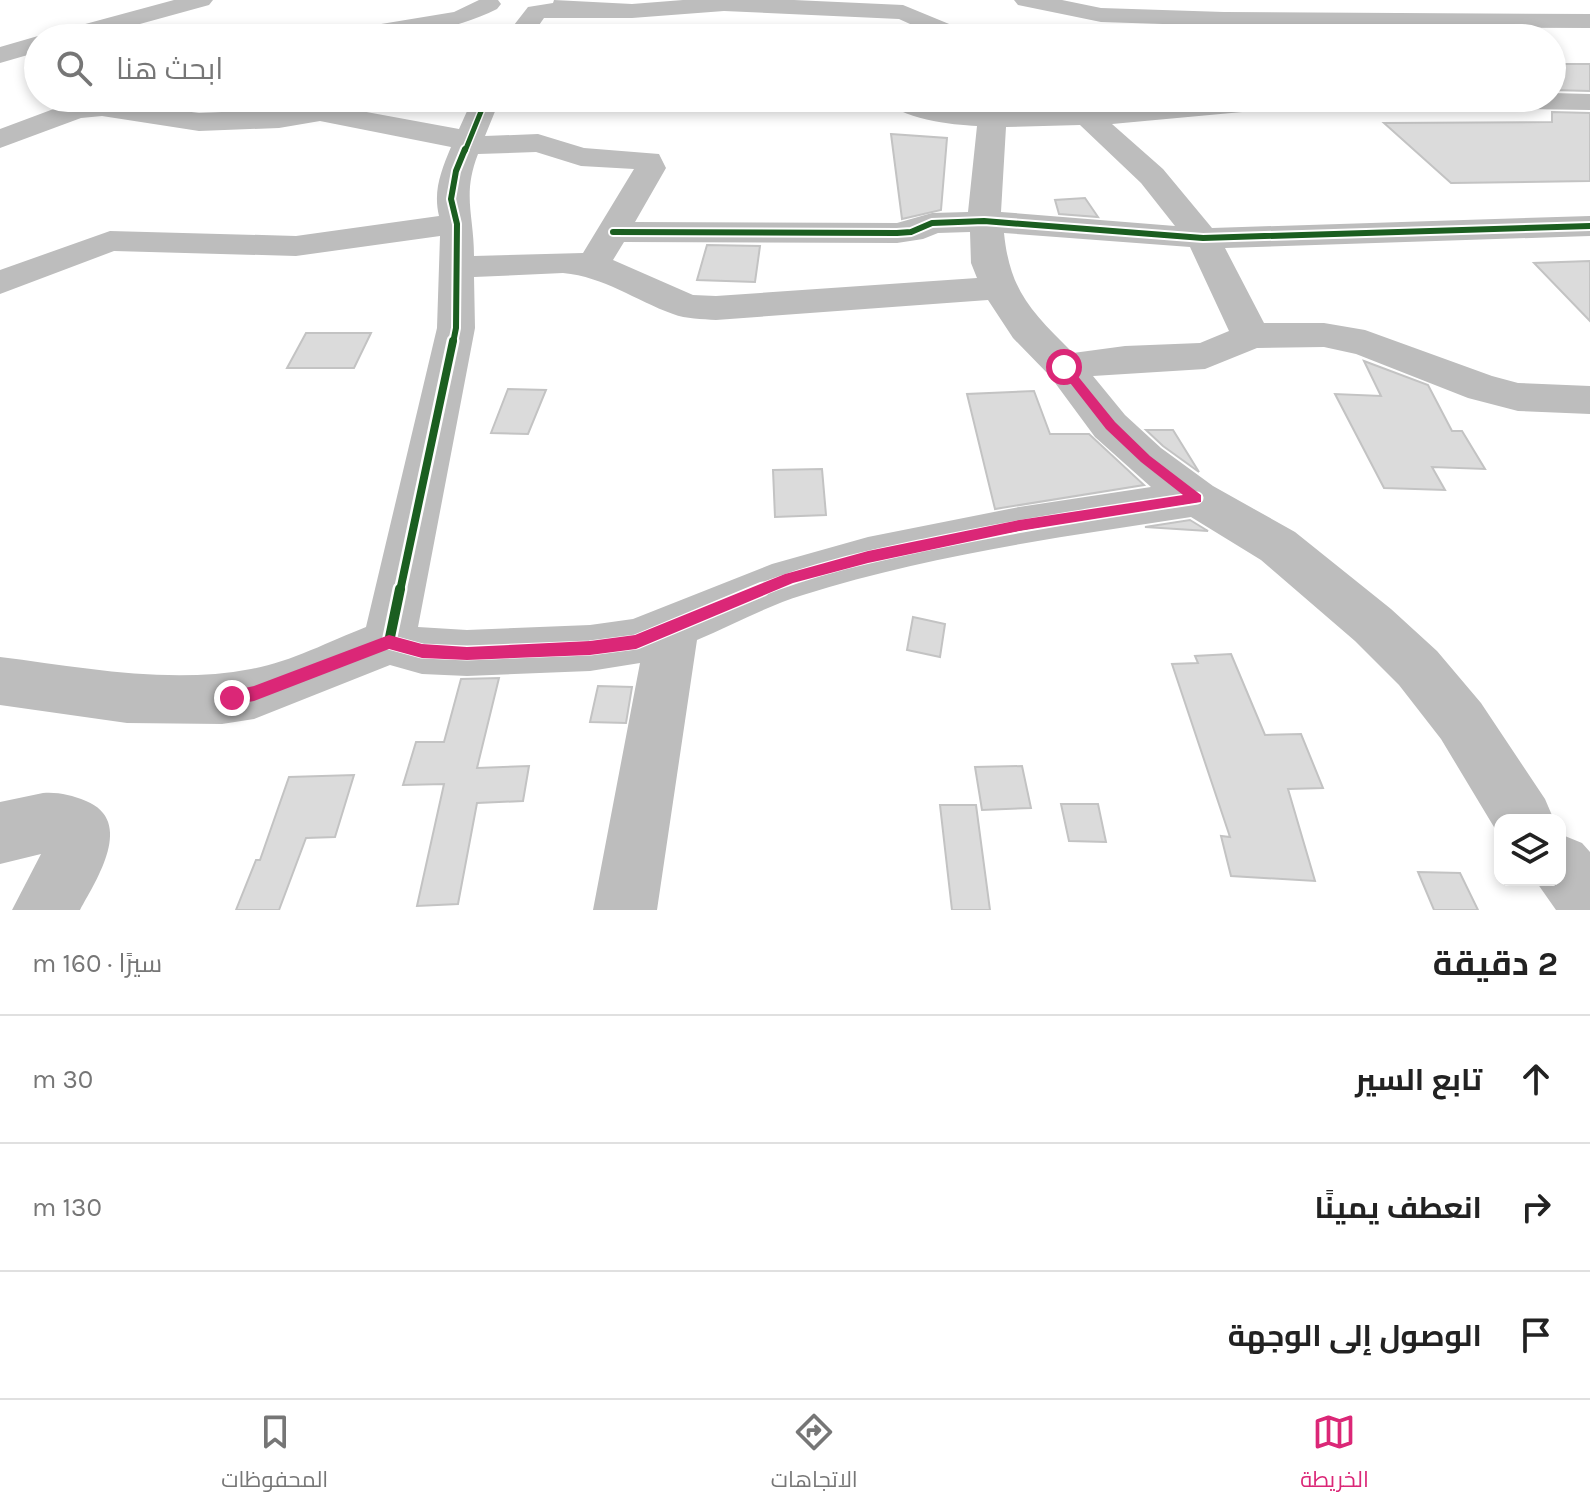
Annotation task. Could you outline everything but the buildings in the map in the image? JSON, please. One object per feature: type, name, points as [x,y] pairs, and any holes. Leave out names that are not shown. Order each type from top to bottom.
[{"type":"street","points":[[113,24],[201,0]]},
{"type":"street","points":[[1026,0],[1101,15],[1238,19],[1547,20],[1561,24]]},
{"type":"street","points":[[1518,0],[1547,20]]},
{"type":"street","points":[[422,24],[460,18],[480,2],[536,12],[564,4],[632,11],[724,4],[831,12],[904,6],[937,24]]},
{"type":"street","points":[[527,24],[536,12]]},
{"type":"street","points":[[0,55],[24,48]]},
{"type":"street","points":[[1566,102],[1590,102]]},
{"type":"street","points":[[0,139],[75,112]]},
{"type":"street","points":[[130,112],[199,122],[279,119],[294,112]]},
{"type":"street","points":[[338,112],[466,142],[538,143],[581,157],[648,161],[650,168],[593,265]]},
{"type":"street","points":[[389,642],[456,328],[457,245],[451,199],[466,142],[481,112]]},
{"type":"street","points":[[994,112],[984,221],[989,263],[998,288],[1027,329],[1064,367],[1110,426],[1145,459],[1197,498],[1278,546],[1373,625],[1418,668],[1461,721],[1520,814]]},
{"type":"street","points":[[1011,112],[1043,120],[1136,112]]},
{"type":"street","points":[[1087,116],[1152,176],[1203,238],[1251,336]]},
{"type":"street","points":[[613,232],[897,233],[911,232],[932,223],[984,221],[1203,238],[1590,226]]},
{"type":"street","points":[[0,283],[110,241],[181,241],[296,246],[457,245],[593,265],[686,306],[716,308],[998,288]]},
{"type":"street","points":[[1064,367],[1125,359],[1205,356],[1251,336],[1324,335],[1365,343],[1482,388],[1518,397],[1590,400]]},
{"type":"street","points":[[0,681],[103,697],[232,698],[254,694],[389,642],[422,651],[467,653],[590,648],[636,642],[790,578],[868,557],[1019,525],[1197,498]]},
{"type":"street","points":[[625,910],[673,628]]},
{"type":"street","points":[[0,833],[61,822],[74,824],[81,832],[75,857],[44,910]]},
{"type":"street","points":[[1566,872],[1590,902]]},
{"type":"cycle path","points":[[481,112],[456,171],[451,199],[457,224],[456,328],[389,642],[422,651],[467,653],[590,648],[636,642],[790,578],[868,557],[1019,525],[1197,498]]},
{"type":"cycle path","points":[[613,232],[897,233],[911,232],[932,223],[984,221],[1203,238],[1590,226]]},
{"type":"route","points":[[232,698],[254,694],[353,653],[389,642],[422,651],[467,653],[590,648],[636,642],[790,578],[868,557],[1019,525],[1197,498],[1145,459],[1110,426],[1064,367]]}]
